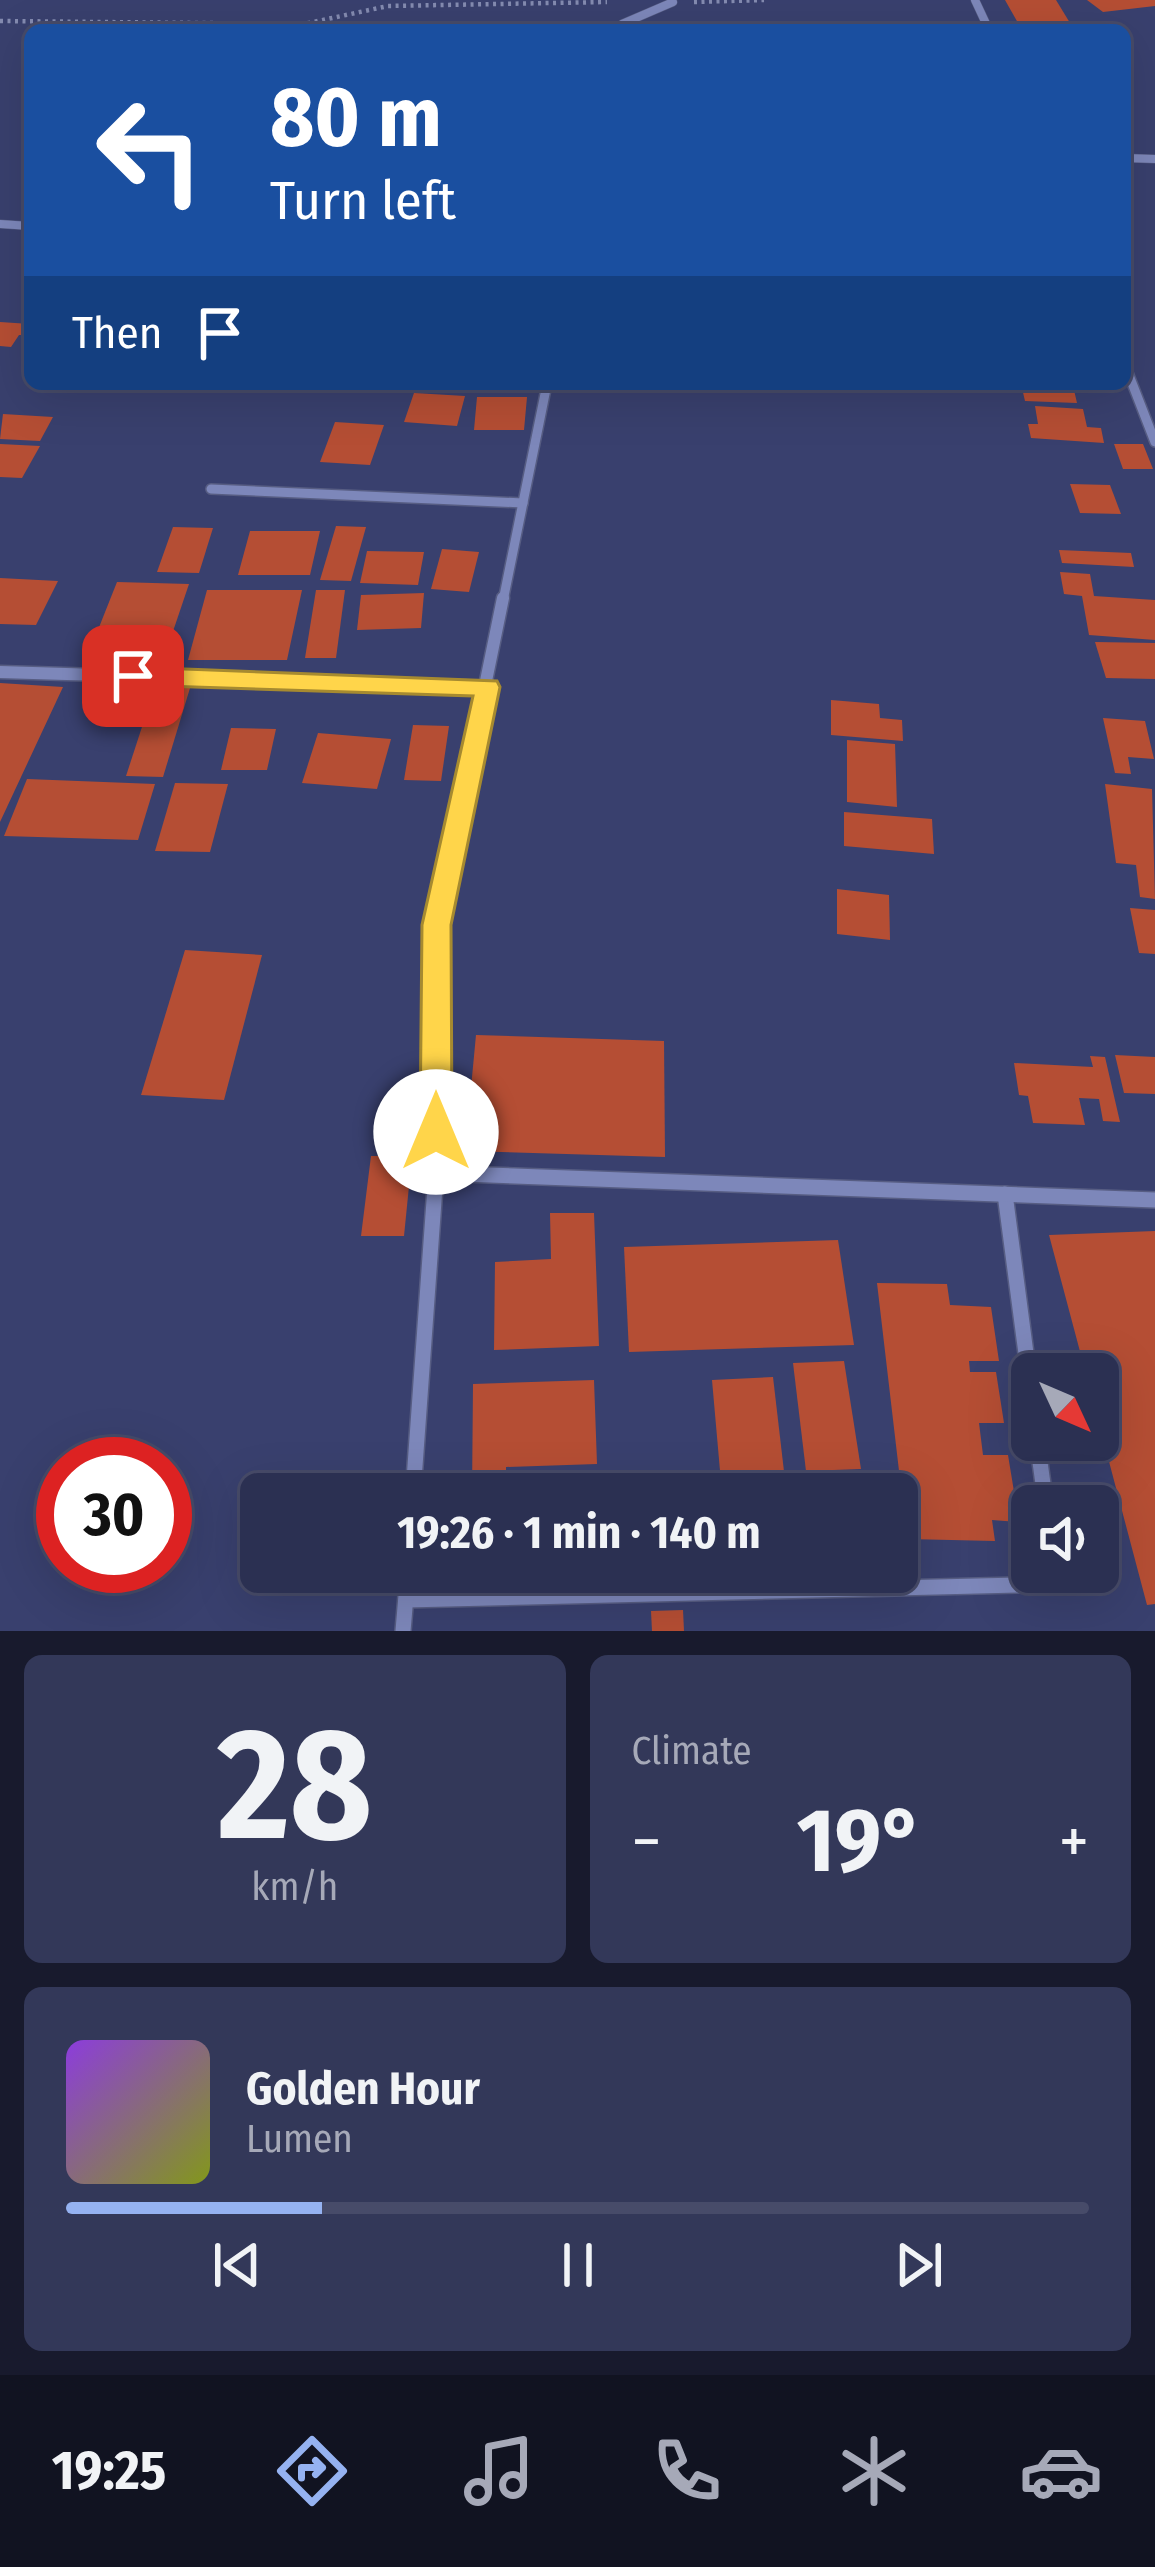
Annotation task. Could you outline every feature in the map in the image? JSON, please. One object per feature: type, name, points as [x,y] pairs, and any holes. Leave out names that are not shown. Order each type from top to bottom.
[{"type":"street","points":[[622,24],[673,2]]},
{"type":"street","points":[[1131,380],[1155,442]]},
{"type":"street","points":[[415,1473],[436,1173],[436,925],[546,390]]},
{"type":"street","points":[[211,489],[523,503]]},
{"type":"street","points":[[0,672],[488,687]]},
{"type":"street","points":[[436,1173],[1155,1200]]},
{"type":"street","points":[[1005,1194],[1026,1353]]},
{"type":"street","points":[[406,1600],[1011,1585]]},
{"type":"street","points":[[403,1631],[406,1593]]},
{"type":"path","points":[[0,21],[304,24],[388,6],[764,0]]},
{"type":"building","points":[[1005,0],[1056,0],[1070,23],[1018,23]]},
{"type":"building","points":[[1087,0],[1155,0],[1155,6],[1103,12]]},
{"type":"building","points":[[0,322],[24,324],[24,335],[11,347],[0,346]]},
{"type":"building","points":[[1022,390],[1074,390],[1077,403],[1025,401]]},
{"type":"building","points":[[414,393],[465,396],[457,426],[404,422]]},
{"type":"building","points":[[477,397],[527,397],[524,430],[474,430]]},
{"type":"building","points":[[1035,406],[1083,409],[1087,427],[1101,428],[1104,443],[1031,438],[1028,424],[1038,424]]},
{"type":"building","points":[[3,414],[53,417],[40,441],[0,439]]},
{"type":"building","points":[[335,422],[384,425],[370,465],[320,462]]},
{"type":"building","points":[[0,444],[40,446],[22,478],[0,477]]},
{"type":"building","points":[[1114,444],[1143,444],[1153,469],[1123,469]]},
{"type":"building","points":[[1070,484],[1110,485],[1121,514],[1080,513]]},
{"type":"building","points":[[336,526],[366,527],[351,581],[320,580]]},
{"type":"building","points":[[173,527],[213,528],[199,573],[157,572]]},
{"type":"building","points":[[250,531],[320,531],[310,575],[238,575]]},
{"type":"building","points":[[442,549],[479,552],[469,592],[431,589]]},
{"type":"building","points":[[1059,550],[1131,553],[1134,567],[1062,563]]},
{"type":"building","points":[[367,551],[424,552],[418,585],[360,583]]},
{"type":"building","points":[[1060,572],[1090,574],[1094,596],[1155,600],[1155,640],[1089,635],[1082,596],[1064,594]]},
{"type":"building","points":[[0,578],[58,581],[36,625],[0,624]]},
{"type":"building","points":[[117,582],[189,584],[166,652],[90,650]]},
{"type":"building","points":[[207,590],[302,590],[287,660],[188,660]]},
{"type":"building","points":[[316,590],[345,590],[336,658],[305,658]]},
{"type":"building","points":[[424,593],[421,628],[357,630],[361,595]]},
{"type":"building","points":[[1095,642],[1155,643],[1155,679],[1106,678]]},
{"type":"building","points":[[0,683],[63,687],[0,822]]},
{"type":"building","points":[[155,687],[190,688],[163,777],[126,776]]},
{"type":"building","points":[[831,700],[879,704],[880,718],[902,720],[903,741],[831,735]]},
{"type":"building","points":[[1103,718],[1145,721],[1154,759],[1128,757],[1131,774],[1115,773]]},
{"type":"building","points":[[413,725],[449,726],[441,781],[404,780]]},
{"type":"building","points":[[231,728],[276,729],[267,770],[221,770]]},
{"type":"building","points":[[318,733],[391,739],[377,789],[302,783]]},
{"type":"building","points":[[847,740],[895,744],[897,807],[847,802]]},
{"type":"building","points":[[27,779],[155,784],[138,840],[4,836]]},
{"type":"building","points":[[175,783],[228,784],[210,852],[155,851]]},
{"type":"building","points":[[1105,784],[1152,789],[1155,899],[1140,897],[1136,865],[1116,863]]},
{"type":"building","points":[[844,812],[932,819],[934,854],[844,846]]},
{"type":"building","points":[[837,889],[889,895],[890,940],[837,934]]},
{"type":"building","points":[[1130,908],[1155,910],[1155,954],[1139,953]]},
{"type":"building","points":[[185,950],[262,955],[224,1100],[141,1095]]},
{"type":"building","points":[[476,1035],[664,1041],[665,1157],[465,1151]]},
{"type":"building","points":[[1115,1055],[1155,1057],[1155,1094],[1124,1093]]},
{"type":"building","points":[[1090,1056],[1105,1057],[1120,1122],[1103,1121],[1099,1099],[1079,1098],[1085,1125],[1033,1123],[1028,1096],[1019,1095],[1014,1063],[1093,1067]]},
{"type":"building","points":[[371,1156],[412,1156],[404,1236],[361,1236]]},
{"type":"building","points":[[550,1213],[594,1213],[599,1346],[494,1350],[495,1262],[551,1259]]},
{"type":"building","points":[[1155,1231],[1155,1604],[1147,1605],[1119,1485],[1109,1461],[1119,1461],[1119,1353],[1080,1353],[1049,1235]]},
{"type":"building","points":[[838,1240],[854,1345],[629,1352],[624,1247]]},
{"type":"building","points":[[877,1283],[947,1284],[950,1305],[991,1307],[999,1361],[969,1361],[970,1372],[996,1372],[1004,1423],[979,1423],[983,1455],[1008,1455],[1011,1521],[992,1520],[995,1541],[918,1539],[918,1473],[899,1473]]},
{"type":"building","points":[[844,1361],[861,1469],[806,1471],[793,1363]]},
{"type":"building","points":[[773,1377],[784,1473],[720,1473],[712,1380]]},
{"type":"building","points":[[594,1380],[597,1464],[472,1473],[473,1384]]},
{"type":"building","points":[[683,1610],[684,1631],[652,1631],[651,1611]]},
{"type":"route","points":[[133,676],[488,687],[436,925],[436,1132]]}]
